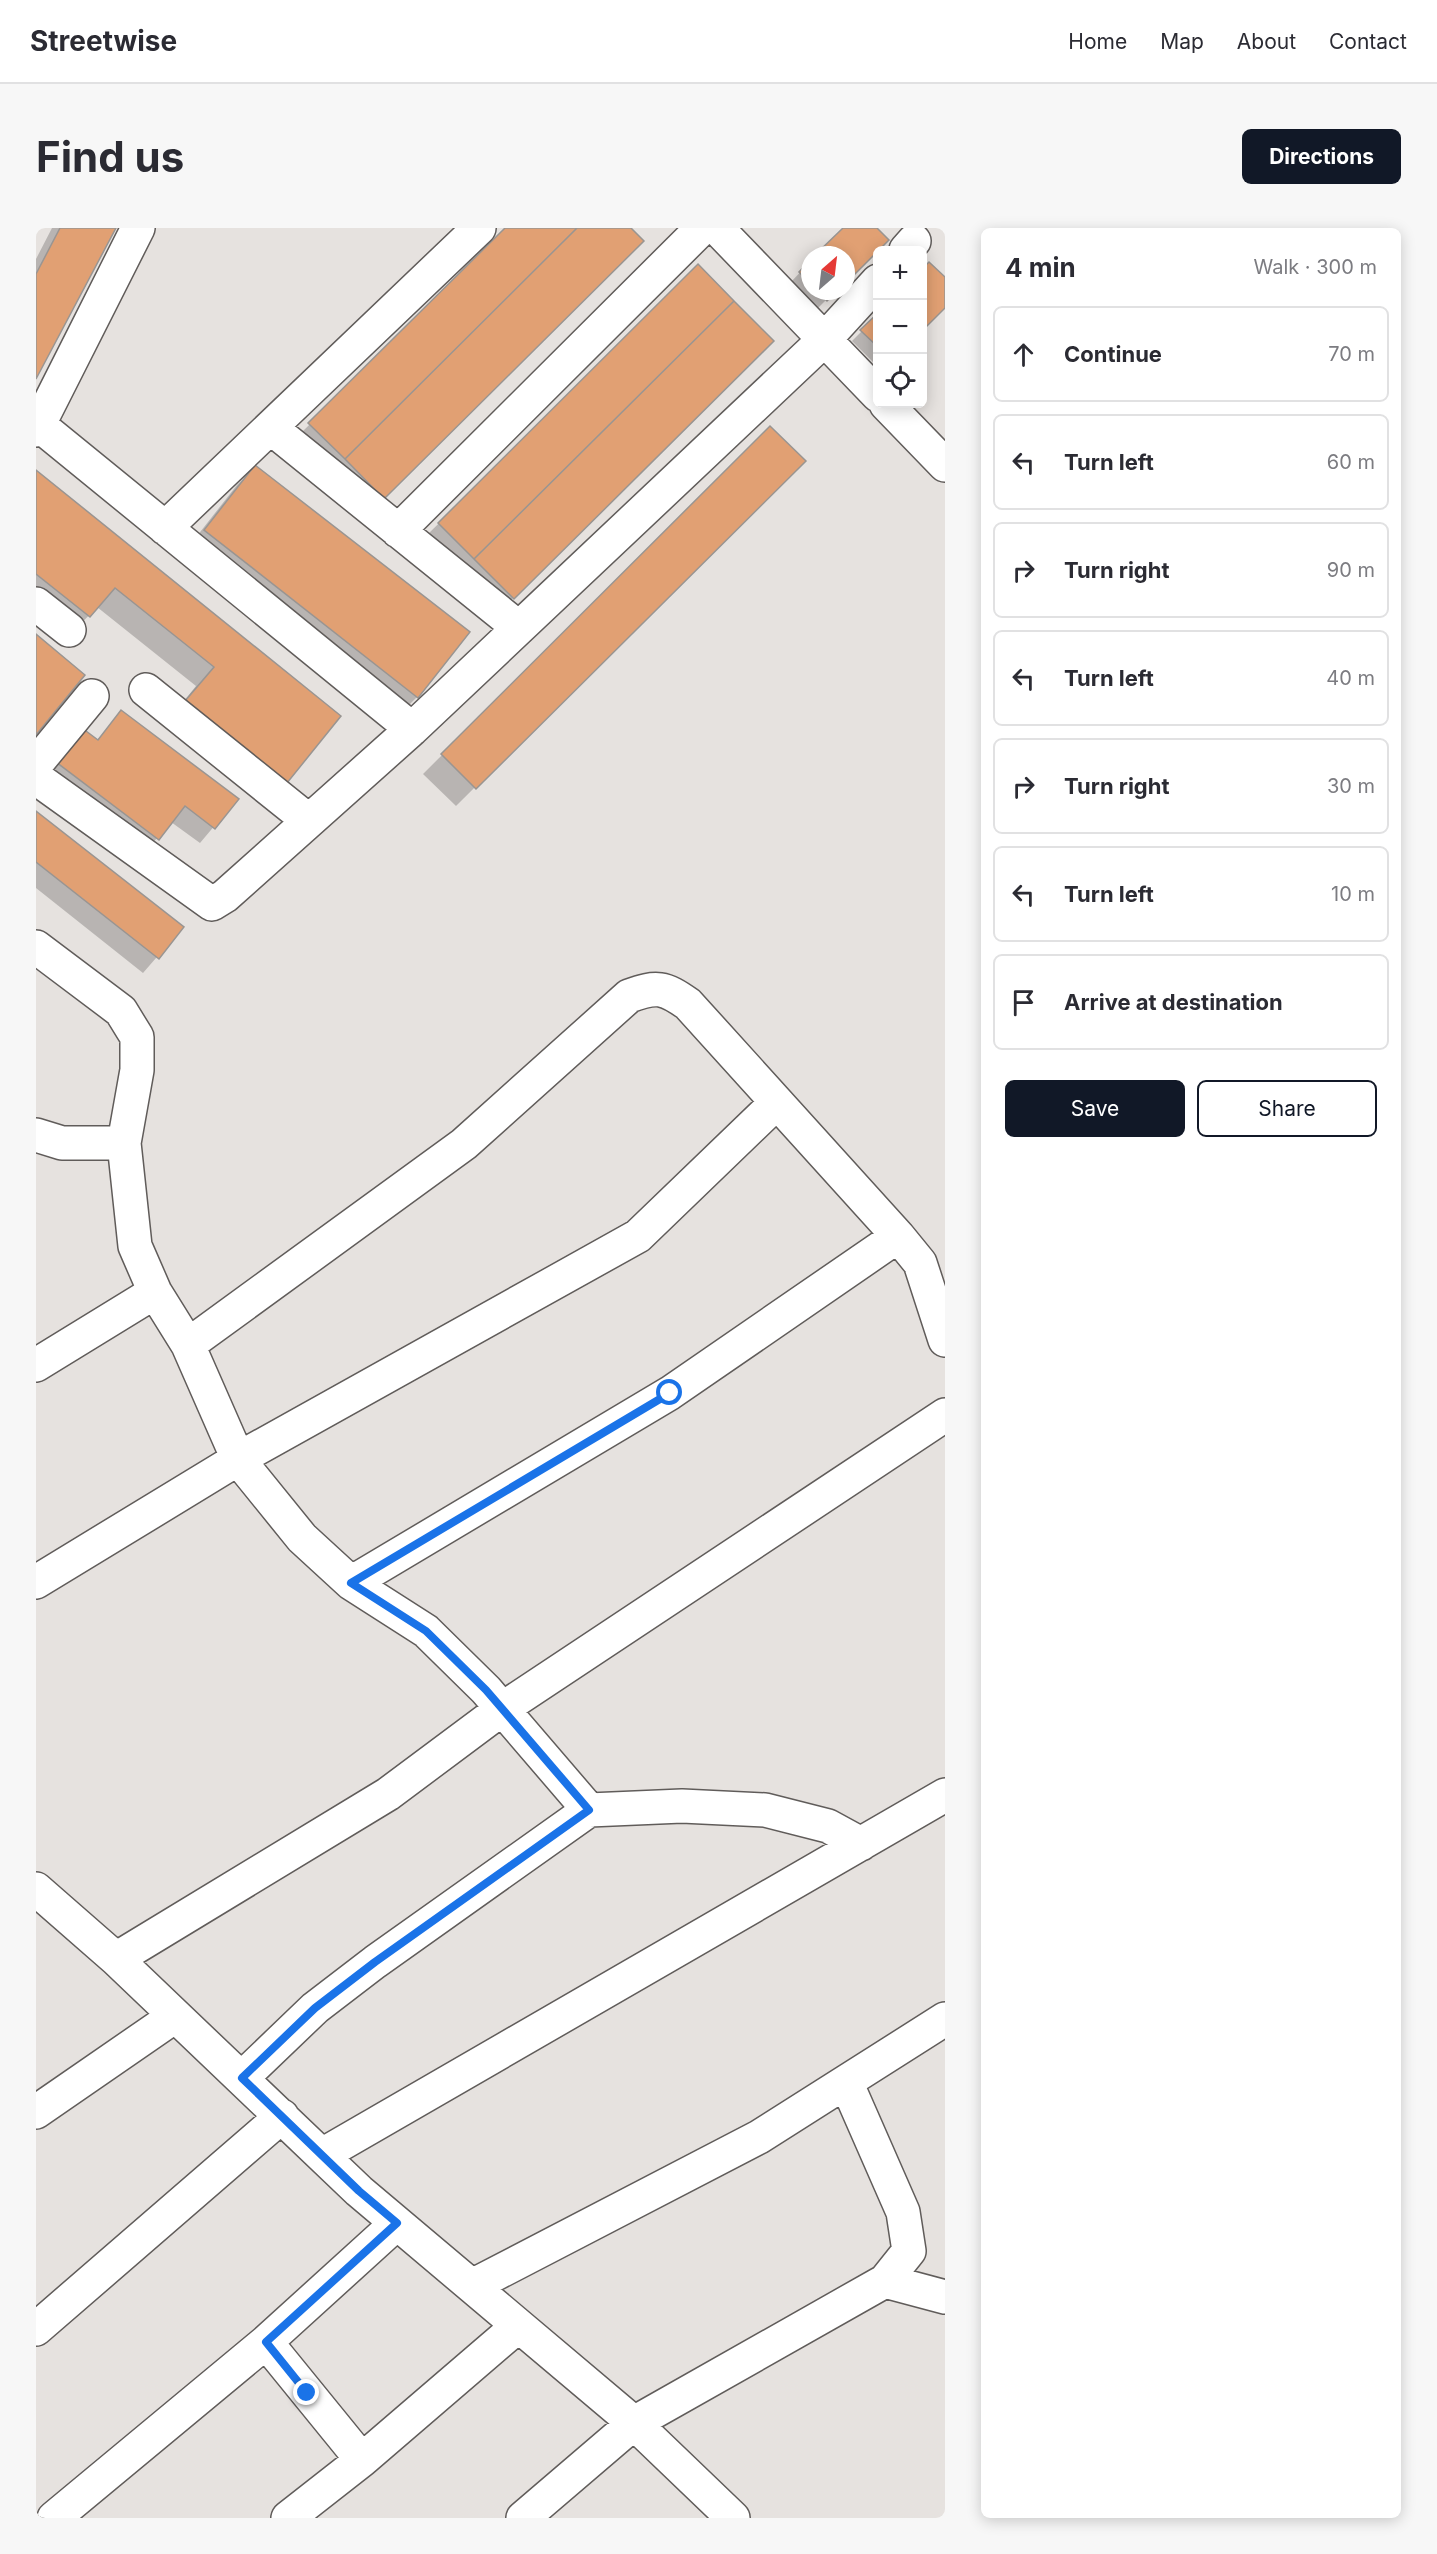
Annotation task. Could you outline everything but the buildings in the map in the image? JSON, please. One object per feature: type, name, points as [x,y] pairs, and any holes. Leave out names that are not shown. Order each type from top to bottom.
[{"type":"street","points":[[138,228],[38,428],[412,729]]},
{"type":"street","points":[[165,528],[479,228]]},
{"type":"street","points":[[398,531],[702,228]]},
{"type":"street","points":[[717,228],[873,390]]},
{"type":"street","points":[[36,778],[212,904],[225,896],[412,729],[825,339],[873,286]]},
{"type":"street","points":[[890,408],[945,465]]},
{"type":"street","points":[[271,428],[519,628]]},
{"type":"street","points":[[36,604],[69,630]]},
{"type":"street","points":[[146,690],[309,821]]},
{"type":"street","points":[[36,765],[93,696]]},
{"type":"street","points":[[36,947],[121,1011],[137,1037],[137,1070],[124,1143],[135,1246],[155,1292],[188,1345],[238,1459],[302,1538],[351,1583],[426,1631],[502,1709],[589,1810]]},
{"type":"street","points":[[188,1345],[464,1144],[629,996],[651,988],[668,990],[688,1004],[898,1236],[920,1263],[945,1340]]},
{"type":"street","points":[[36,1582],[238,1459],[638,1236],[776,1102]]},
{"type":"street","points":[[36,1135],[62,1143],[124,1143]]},
{"type":"street","points":[[351,1583],[670,1393],[898,1236]]},
{"type":"street","points":[[36,1365],[155,1292]]},
{"type":"street","points":[[116,1959],[388,1794],[502,1709],[945,1415]]},
{"type":"street","points":[[322,2155],[861,1844],[942,1802]]},
{"type":"street","points":[[242,2078],[315,2008],[375,1962],[589,1810],[682,1806],[765,1810],[828,1826],[861,1844]]},
{"type":"street","points":[[36,1889],[116,1959],[397,2223],[634,2423],[733,2518]]},
{"type":"street","points":[[36,2112],[175,2016]]},
{"type":"street","points":[[472,2286],[759,2137],[945,2019]]},
{"type":"street","points":[[523,2518],[634,2423],[885,2282],[909,2251],[903,2212],[846,2082]]},
{"type":"street","points":[[36,2329],[282,2116]]},
{"type":"street","points":[[54,2518],[266,2342],[397,2223]]},
{"type":"street","points":[[885,2282],[945,2297]]},
{"type":"street","points":[[288,2518],[362,2460],[518,2326]]},
{"type":"street","points":[[266,2342],[362,2460]]},
{"type":"route","points":[[307,2393],[266,2342],[397,2223],[359,2191],[242,2078],[315,2008],[375,1962],[589,1810],[486,1690],[426,1631],[351,1583],[670,1393]]}]
